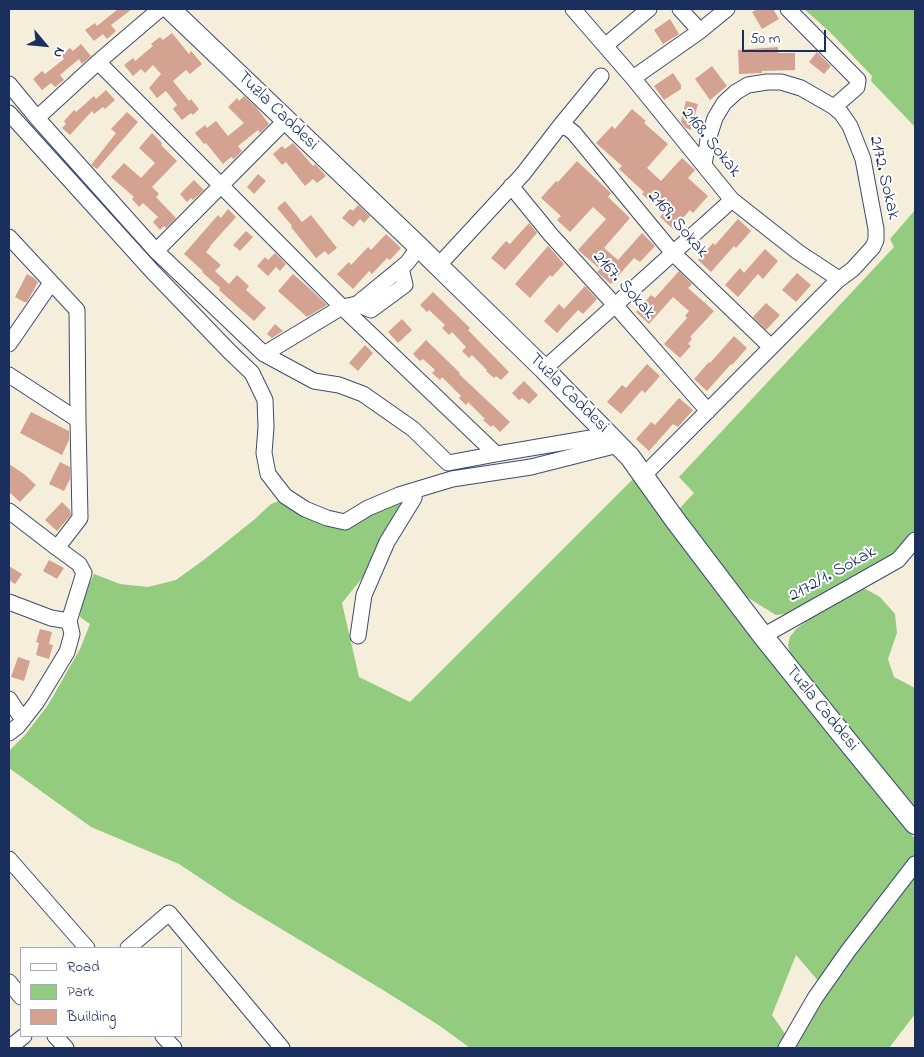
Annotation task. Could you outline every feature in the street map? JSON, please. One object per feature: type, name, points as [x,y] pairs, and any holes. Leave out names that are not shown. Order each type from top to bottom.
[{"type":"main road","name":"Tuzla Caddesi","points":[[179,12],[286,120],[544,369],[630,457],[675,520],[764,636],[844,738],[915,824]]},
{"type":"street","points":[[37,118],[160,9]]},
{"type":"street","name":"2168. Sokak","points":[[573,9],[606,45],[732,200],[798,252],[839,279]]},
{"type":"street","points":[[606,45],[649,9]]},
{"type":"street","points":[[680,9],[700,31]]},
{"type":"street","points":[[633,78],[700,31],[727,9]]},
{"type":"street","points":[[788,9],[858,80],[857,87],[834,107]]},
{"type":"street","points":[[98,62],[221,184],[349,305],[496,454]]},
{"type":"street","points":[[438,266],[522,174],[602,76]]},
{"type":"street","name":"2172. Sokak","points":[[643,476],[839,279],[853,269],[873,247],[876,240],[876,229],[863,159],[850,126],[834,107],[792,84],[767,82],[748,84],[736,92],[724,103],[715,118],[708,140],[704,164]]},
{"type":"street","points":[[9,84],[156,251],[264,354],[314,381],[339,385],[364,394],[413,429],[448,463],[496,454],[613,440]]},
{"type":"street","points":[[9,113],[152,271],[229,352],[252,373],[264,400],[266,427],[264,453],[268,474],[285,496],[305,508],[327,518],[345,522],[368,508],[415,490],[452,479],[531,467],[613,440]]},
{"type":"street","points":[[156,251],[286,120]]},
{"type":"street","name":"2169. Sokak","points":[[560,126],[569,129],[578,136],[673,253],[771,347]]},
{"type":"street","name":"2167. Sokak","points":[[511,186],[551,235],[708,411]]},
{"type":"street","points":[[544,369],[732,200]]},
{"type":"street","points":[[9,237],[77,310],[80,518],[57,548]]},
{"type":"street","points":[[264,354],[349,305],[401,268],[419,247]]},
{"type":"street","points":[[9,344],[51,283]]},
{"type":"street","points":[[9,375],[78,420]]},
{"type":"street","points":[[358,636],[364,595],[387,542],[414,498],[415,490]]},
{"type":"street","points":[[9,511],[80,564],[84,573],[69,621],[72,634],[67,652],[36,703],[18,726],[9,734]]},
{"type":"street","name":"2172/1. Sokak","points":[[764,636],[898,560],[915,540]]},
{"type":"street","points":[[9,602],[51,618],[69,621]]},
{"type":"street","points":[[9,699],[23,720]]},
{"type":"street","points":[[9,859],[85,947]]},
{"type":"street","points":[[786,1048],[815,998],[842,959],[915,864]]},
{"type":"street","points":[[129,947],[169,913],[282,1048]]},
{"type":"street","points":[[9,982],[20,996]]},
{"type":"street","points":[[9,1048],[23,1037]]},
{"type":"street","points":[[56,1037],[66,1048]]},
{"type":"street","points":[[164,1037],[174,1048]]},
{"type":"green space","points":[[804,9],[915,9],[915,127],[871,81],[872,76],[830,32]]},
{"type":"green space","points":[[915,210],[915,532],[906,544],[889,560],[793,613],[776,615],[745,596],[678,510],[694,493],[679,477],[894,247],[890,239]]},
{"type":"green space","points":[[635,477],[651,505],[915,839],[915,856],[820,983],[796,955],[772,1015],[788,1038],[781,1048],[470,1048],[440,1026],[233,900],[179,864],[91,827],[9,768],[9,751],[25,735],[48,705],[80,649],[90,624],[80,617],[81,602],[94,574],[120,584],[148,587],[176,580],[255,519],[271,504],[284,499],[346,520],[406,496],[379,557],[342,603],[359,677],[410,702]]},
{"type":"green space","points":[[860,586],[880,597],[895,614],[897,633],[888,659],[894,677],[915,688],[915,816],[790,654],[788,645],[790,637],[796,629]]},
{"type":"green space","points":[[915,872],[915,1014],[889,1048],[793,1048],[812,1012]]},
{"type":"building","points":[[118,9],[132,9],[111,25],[116,31],[107,39],[103,34],[94,41],[85,30],[95,23],[97,26]]},
{"type":"building","points":[[758,9],[773,9],[779,19],[762,29],[752,12]]},
{"type":"building","points":[[670,19],[679,34],[663,44],[654,30]]},
{"type":"building","points":[[172,33],[189,54],[191,51],[202,64],[190,74],[186,70],[173,81],[189,101],[191,99],[199,109],[193,115],[191,113],[182,120],[173,109],[177,105],[166,91],[157,98],[149,88],[161,74],[153,65],[145,73],[141,69],[133,76],[124,65],[133,58],[135,61],[153,46],[151,44],[160,37],[163,40]]},
{"type":"building","points":[[81,44],[91,56],[82,64],[79,59],[60,75],[64,80],[55,87],[51,83],[42,90],[33,79],[42,71],[45,74],[64,59],[61,55],[70,48],[73,51]]},
{"type":"building","points":[[778,47],[778,53],[795,53],[795,70],[739,74],[738,50]]},
{"type":"building","points":[[817,52],[831,66],[824,74],[809,62]]},
{"type":"building","points":[[712,66],[727,86],[710,100],[695,79]]},
{"type":"building","points":[[673,73],[681,85],[681,89],[664,100],[654,86]]},
{"type":"building","points":[[106,90],[115,100],[105,109],[103,107],[94,114],[92,111],[70,135],[62,128],[66,124],[64,121],[74,110],[76,112],[94,96],[96,99]]},
{"type":"building","points":[[244,96],[256,107],[269,124],[260,133],[258,130],[238,146],[242,151],[234,159],[231,157],[223,164],[195,133],[205,125],[207,128],[216,121],[228,136],[244,123],[228,107],[237,98],[239,101]]},
{"type":"building","points":[[686,101],[698,104],[691,130],[686,128],[681,122]]},
{"type":"building","points":[[632,109],[646,121],[644,123],[668,144],[647,168],[661,181],[682,158],[695,170],[688,178],[708,196],[693,213],[690,210],[673,229],[660,217],[663,213],[619,169],[622,166],[596,143],[612,126],[615,129]]},
{"type":"building","points":[[127,112],[138,122],[97,169],[91,165],[116,133],[111,129]]},
{"type":"building","points":[[152,133],[177,161],[152,187],[159,194],[156,197],[176,218],[166,228],[164,226],[160,230],[153,222],[158,217],[143,203],[139,207],[132,199],[134,197],[111,177],[124,163],[141,178],[155,163],[139,148]]},
{"type":"building","points":[[293,143],[313,166],[315,164],[326,176],[317,183],[313,179],[305,186],[286,162],[282,165],[273,154],[282,146],[285,149]]},
{"type":"building","points":[[577,161],[611,193],[608,197],[630,218],[604,248],[618,260],[642,233],[655,246],[640,262],[634,258],[611,284],[597,272],[600,269],[578,250],[606,219],[593,207],[570,232],[557,220],[561,216],[541,198]]},
{"type":"building","points":[[258,174],[266,181],[254,194],[247,187]]},
{"type":"building","points":[[194,180],[204,190],[193,200],[191,198],[187,202],[180,194]]},
{"type":"building","points":[[285,201],[302,222],[311,215],[337,248],[328,255],[325,251],[316,258],[277,208]]},
{"type":"building","points":[[358,205],[370,216],[364,223],[360,219],[353,227],[342,218],[350,209],[353,211]]},
{"type":"building","points":[[228,209],[236,217],[206,252],[221,265],[215,271],[229,284],[237,275],[249,286],[246,290],[266,308],[254,321],[219,290],[220,288],[184,254],[218,215],[221,218]]},
{"type":"building","points":[[738,219],[751,231],[736,248],[734,246],[711,272],[698,260],[713,243],[715,245]]},
{"type":"building","points":[[529,223],[537,233],[505,270],[491,258],[506,241],[510,244]]},
{"type":"building","points":[[246,231],[253,237],[240,251],[233,245]]},
{"type":"building","points":[[386,234],[401,248],[390,260],[387,258],[372,274],[369,271],[353,289],[337,274],[349,262],[351,265],[368,247],[371,250]]},
{"type":"building","points":[[548,246],[564,264],[552,277],[550,275],[530,298],[515,284]]},
{"type":"building","points":[[765,249],[778,261],[763,279],[758,274],[738,297],[725,285],[740,268],[744,273]]},
{"type":"building","points":[[275,253],[286,264],[280,271],[276,267],[268,276],[257,266],[265,257],[268,260]]},
{"type":"building","points":[[679,271],[692,284],[688,288],[714,311],[690,337],[692,339],[688,344],[691,346],[680,358],[664,344],[687,318],[685,316],[689,311],[673,297],[649,324],[636,312],[651,295],[655,298]]},
{"type":"building","points":[[797,273],[811,285],[796,302],[782,290]]},
{"type":"building","points":[[27,274],[38,282],[27,302],[24,302],[15,297]]},
{"type":"building","points":[[293,274],[327,305],[307,317],[278,291]]},
{"type":"building","points":[[585,286],[597,299],[583,314],[578,310],[557,333],[544,321],[559,304],[564,309]]},
{"type":"building","points":[[433,292],[470,328],[468,330],[509,372],[501,380],[496,376],[494,378],[472,355],[469,358],[462,351],[466,347],[452,332],[449,335],[442,328],[445,325],[429,310],[427,312],[420,305]]},
{"type":"building","points":[[766,303],[780,315],[766,330],[753,317]]},
{"type":"building","points":[[402,319],[412,330],[398,343],[388,332]]},
{"type":"building","points":[[275,324],[283,331],[272,338],[267,334]]},
{"type":"building","points":[[734,336],[747,348],[707,391],[694,379]]},
{"type":"building","points":[[426,340],[510,422],[500,432],[493,425],[491,427],[483,420],[485,419],[468,402],[466,405],[459,398],[461,396],[442,377],[440,380],[432,373],[435,370],[423,359],[420,361],[413,354]]},
{"type":"building","points":[[365,345],[373,353],[358,371],[349,363]]},
{"type":"building","points":[[647,364],[660,376],[645,393],[642,390],[621,414],[607,402],[622,385],[626,388]]},
{"type":"building","points":[[524,381],[538,395],[529,404],[522,398],[519,400],[512,393]]},
{"type":"building","points":[[679,398],[693,410],[678,427],[673,424],[649,451],[636,439],[651,422],[655,425]]},
{"type":"building","points":[[31,412],[69,431],[69,440],[62,455],[20,433]]},
{"type":"building","points":[[60,462],[70,467],[70,479],[64,491],[49,484]]},
{"type":"building","points":[[9,464],[36,485],[20,502],[9,492]]},
{"type":"building","points":[[62,502],[70,510],[71,515],[57,531],[45,520]]},
{"type":"building","points":[[49,560],[64,568],[57,579],[43,571]]},
{"type":"building","points":[[9,566],[22,574],[15,584],[9,580]]},
{"type":"building","points":[[40,629],[52,632],[49,644],[53,645],[49,659],[36,655],[39,643],[36,642]]},
{"type":"building","points":[[18,657],[30,661],[24,681],[11,677]]}]
